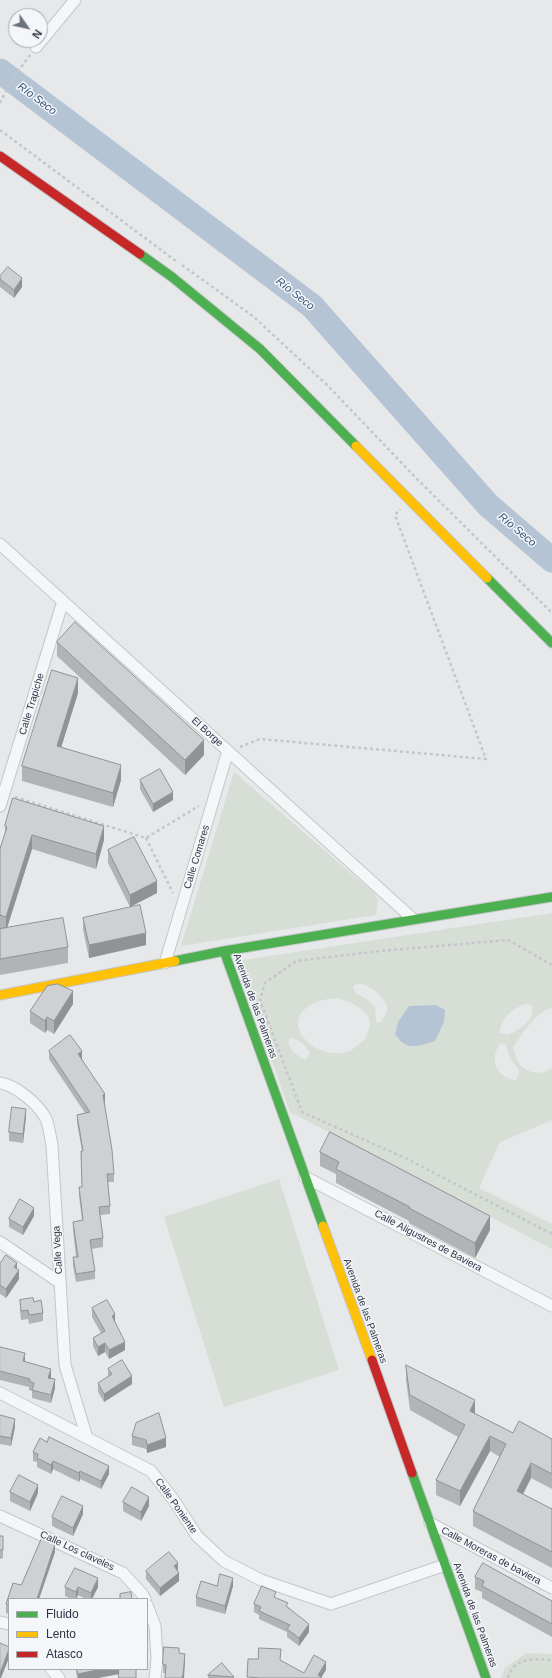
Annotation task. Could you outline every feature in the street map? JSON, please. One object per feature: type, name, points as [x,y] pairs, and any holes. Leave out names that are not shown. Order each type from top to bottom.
[{"type":"street","points":[[48,33],[75,0]]},
{"type":"street","points":[[0,156],[172,276],[260,348],[552,643]]},
{"type":"street","name":"El Borge","points":[[0,544],[414,920]]},
{"type":"street","name":"Calle Trapiche","points":[[0,806],[2,793],[63,601]]},
{"type":"street","name":"Calle Comares","points":[[165,963],[228,751]]},
{"type":"street","points":[[0,995],[224,951],[552,897]]},
{"type":"street","name":"Avenida de las Palmeras","points":[[224,951],[486,1678]]},
{"type":"street","name":"Calle Vega","points":[[0,1083],[7,1084],[29,1098],[45,1117],[52,1144],[65,1365],[87,1438]]},
{"type":"street","name":"Calle Aligustres de Baviera","points":[[305,1177],[552,1306]]},
{"type":"street","points":[[0,1242],[60,1282]]},
{"type":"street","name":"Calle Poniente","points":[[0,1393],[151,1471],[173,1499],[197,1536],[224,1561],[261,1580],[331,1604],[445,1565]]},
{"type":"street","name":"Calle Los claveles","points":[[0,1516],[123,1573],[144,1598]]},
{"type":"street","name":"Calle Moreras de baviera","points":[[430,1523],[552,1588]]},
{"type":"street","points":[[148,1608],[155,1626],[157,1659],[155,1678]]},
{"type":"street","points":[[52,1670],[58,1678]]},
{"type":"path","points":[[0,103],[12,81],[35,48]]},
{"type":"path","points":[[228,751],[260,739],[486,759],[395,515],[408,499]]},
{"type":"path","points":[[2,793],[146,838],[181,909]]},
{"type":"path","points":[[146,838],[215,796]]},
{"type":"path","points":[[552,965],[508,940],[380,951],[296,961],[265,983],[260,1000],[302,1112],[405,1158],[552,1234]]},
{"type":"path","points":[[508,1678],[511,1669],[527,1659],[552,1660]]},
{"type":"shaded area","points":[[234,772],[375,894],[378,901],[376,915],[181,946]]},
{"type":"shaded area","points":[[552,913],[552,1008],[541,1013],[535,1018],[513,1048],[516,1058],[524,1069],[541,1073],[552,1068],[552,1120],[500,1142],[479,1188],[552,1224],[552,1249],[290,1112],[237,961]],"holes":[[[360,983],[365,985],[374,990],[384,1000],[388,1010],[380,1023],[376,1022],[375,1006],[365,998],[355,993],[353,986]],[[336,998],[355,1005],[366,1013],[370,1025],[368,1032],[365,1039],[353,1049],[347,1052],[335,1053],[324,1051],[313,1046],[305,1039],[300,1030],[298,1021],[302,1012],[312,1004]],[[527,1003],[532,1006],[531,1016],[526,1024],[508,1035],[500,1033],[505,1018]],[[290,1037],[302,1043],[310,1054],[305,1060],[293,1052],[288,1043]],[[501,1043],[506,1045],[510,1057],[519,1071],[516,1080],[503,1075],[499,1071],[496,1066],[495,1055]]]},
{"type":"shaded area","points":[[279,1179],[339,1370],[224,1407],[164,1217]]},
{"type":"shaded area","points":[[526,1653],[552,1654],[552,1678],[501,1678],[505,1668]]},
{"type":"water","points":[[436,1005],[445,1010],[444,1022],[435,1041],[423,1045],[413,1046],[399,1040],[395,1034],[398,1022],[409,1006]]},
{"type":"building","points":[[8,267],[22,278],[14,290],[0,279],[0,276]]},
{"type":"building","points":[[75,622],[204,740],[185,760],[57,642]]},
{"type":"building","points":[[52,670],[78,678],[57,746],[121,765],[113,793],[22,766]]},
{"type":"building","points":[[160,769],[173,792],[153,804],[140,780]]},
{"type":"building","points":[[13,798],[104,826],[96,854],[32,835],[6,917],[0,915],[0,849],[7,827],[5,826]]},
{"type":"building","points":[[134,837],[157,881],[130,895],[108,850]]},
{"type":"building","points":[[140,905],[146,933],[89,945],[83,918]]},
{"type":"building","points":[[63,918],[68,947],[0,959],[0,929]]},
{"type":"building","points":[[58,984],[73,991],[54,1021],[47,1017],[45,1021],[30,1011],[47,986]]},
{"type":"building","points":[[70,1035],[82,1051],[78,1054],[105,1094],[103,1095],[112,1150],[114,1174],[107,1174],[110,1206],[99,1207],[103,1238],[90,1240],[95,1271],[76,1274],[73,1257],[78,1257],[73,1222],[83,1220],[79,1187],[82,1187],[81,1151],[83,1151],[77,1115],[90,1112],[49,1051]]},
{"type":"building","points":[[12,1107],[26,1109],[23,1134],[9,1132]]},
{"type":"building","points":[[330,1132],[490,1216],[475,1243],[409,1208],[410,1207],[336,1169],[339,1162],[320,1152]]},
{"type":"building","points":[[20,1199],[34,1208],[23,1227],[9,1219]]},
{"type":"building","points":[[6,1255],[17,1263],[14,1267],[19,1270],[6,1289],[0,1285],[0,1264]]},
{"type":"building","points":[[33,1298],[34,1302],[41,1300],[43,1313],[29,1315],[28,1310],[21,1311],[20,1300]]},
{"type":"building","points":[[107,1300],[115,1314],[112,1316],[125,1342],[109,1350],[105,1343],[98,1347],[93,1338],[105,1331],[92,1308]]},
{"type":"building","points":[[0,1347],[25,1353],[23,1361],[51,1369],[48,1378],[55,1379],[51,1395],[32,1390],[34,1383],[29,1381],[30,1379],[0,1371]]},
{"type":"building","points":[[122,1360],[132,1376],[104,1394],[98,1383],[112,1374],[108,1369]]},
{"type":"building","points":[[406,1365],[475,1400],[470,1411],[513,1433],[519,1421],[552,1439],[552,1474],[531,1463],[517,1491],[552,1509],[552,1552],[473,1511],[506,1444],[490,1436],[460,1491],[436,1480],[465,1425],[410,1395]]},
{"type":"building","points":[[159,1413],[166,1438],[147,1445],[146,1440],[132,1436],[136,1423]]},
{"type":"building","points":[[0,1415],[15,1419],[11,1438],[0,1436]]},
{"type":"building","points":[[49,1437],[109,1466],[101,1481],[53,1461],[51,1465],[37,1458],[38,1454],[33,1452],[40,1438],[47,1442]]},
{"type":"building","points":[[19,1475],[38,1485],[30,1502],[10,1492]]},
{"type":"building","points":[[132,1487],[149,1497],[141,1512],[123,1502]]},
{"type":"building","points":[[62,1496],[83,1506],[73,1528],[52,1517]]},
{"type":"building","points":[[0,1536],[3,1536],[3,1550],[0,1550]]},
{"type":"building","points":[[42,1538],[55,1544],[37,1598],[8,1598],[13,1583],[21,1585]]},
{"type":"building","points":[[169,1552],[178,1563],[174,1566],[179,1573],[160,1588],[146,1571]]},
{"type":"building","points":[[483,1563],[552,1601],[552,1624],[482,1586],[484,1581],[475,1577]]},
{"type":"building","points":[[75,1568],[98,1578],[91,1593],[78,1587],[76,1592],[65,1587]]},
{"type":"building","points":[[220,1574],[233,1578],[225,1606],[196,1597],[201,1581],[217,1586]]},
{"type":"building","points":[[262,1586],[276,1592],[274,1597],[288,1603],[286,1606],[309,1624],[299,1638],[287,1629],[290,1625],[259,1611],[261,1607],[254,1604]]},
{"type":"building","points":[[131,1592],[132,1598],[120,1598],[120,1594]]},
{"type":"building","points":[[0,1643],[8,1647],[8,1652],[0,1673]]},
{"type":"building","points":[[164,1647],[179,1648],[179,1653],[185,1654],[182,1678],[165,1678],[166,1665],[163,1664]]},
{"type":"building","points":[[259,1648],[281,1649],[280,1660],[304,1673],[314,1655],[326,1662],[318,1675],[322,1678],[247,1677],[248,1659],[258,1659]]},
{"type":"building","points":[[222,1663],[234,1677],[208,1675]]},
{"type":"building","points":[[77,1670],[96,1670],[78,1674]]},
{"type":"building","points":[[119,1670],[136,1670],[136,1678],[119,1678]]},
{"type":"waterway","name":"Río Seco","points":[[0,71],[312,306],[488,505],[552,560]]},
{"type":"traffic: fast","points":[[140,254],[172,277],[260,349],[356,446]]},
{"type":"traffic: fast","points":[[487,578],[552,643]]},
{"type":"traffic: fast","points":[[175,961],[224,951],[552,897]]},
{"type":"traffic: fast","points":[[224,951],[323,1226]]},
{"type":"traffic: fast","points":[[412,1473],[486,1678]]},
{"type":"traffic: slow","points":[[356,446],[487,578]]},
{"type":"traffic: slow","points":[[0,995],[175,961]]},
{"type":"traffic: slow","points":[[323,1226],[372,1360]]},
{"type":"traffic: jam","points":[[0,156],[140,254]]},
{"type":"traffic: jam","points":[[372,1360],[412,1473]]}]
